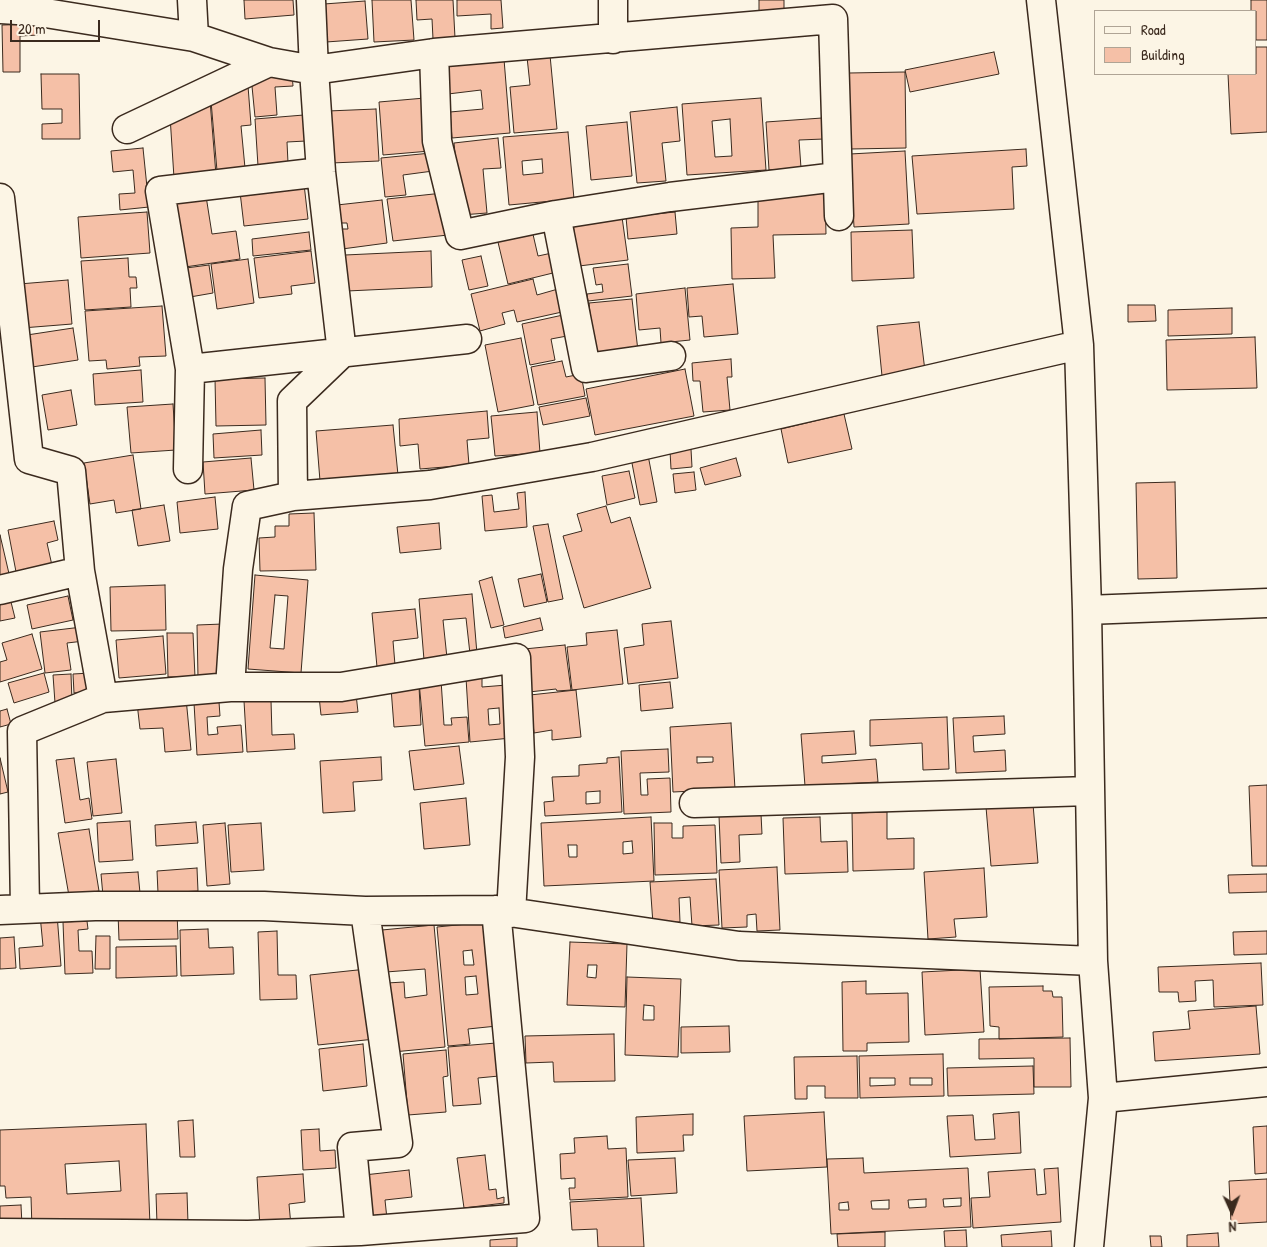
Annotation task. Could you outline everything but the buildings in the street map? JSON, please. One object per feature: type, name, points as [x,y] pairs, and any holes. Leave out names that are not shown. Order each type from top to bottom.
[{"type":"street","points":[[192,0],[194,37]]},
{"type":"street","points":[[311,0],[321,172],[342,353]]},
{"type":"street","points":[[613,0],[613,39]]},
{"type":"street","points":[[1041,0],[1080,345],[1093,961],[1103,1098],[1089,1247]]},
{"type":"street","points":[[0,9],[33,11],[194,37],[269,62],[314,70],[434,53],[833,19],[839,216]]},
{"type":"street","points":[[434,53],[438,141],[460,235],[556,215],[670,197],[837,177]]},
{"type":"street","points":[[127,129],[269,62]]},
{"type":"street","points":[[188,469],[190,369],[160,191],[321,172]]},
{"type":"street","points":[[0,198],[29,459],[71,471],[80,571],[103,698]]},
{"type":"street","points":[[556,215],[586,368],[671,356]]},
{"type":"street","points":[[190,369],[467,339]]},
{"type":"street","points":[[230,687],[238,569],[247,506],[293,496],[430,486],[592,458],[1080,345]]},
{"type":"street","points":[[293,496],[292,401],[342,353]]},
{"type":"street","points":[[0,590],[80,571]]},
{"type":"street","points":[[1087,610],[1267,603]]},
{"type":"street","points":[[0,1234],[248,1235],[360,1231],[525,1218],[504,911],[520,757],[516,658],[341,687],[230,687],[103,698],[22,731],[13,909],[95,906],[264,906],[365,911],[504,911],[739,946],[1093,961]]},
{"type":"street","points":[[694,803],[1090,791]]},
{"type":"street","points":[[360,1231],[352,1147],[398,1143],[365,911]]},
{"type":"street","points":[[1103,1098],[1267,1082]]}]
